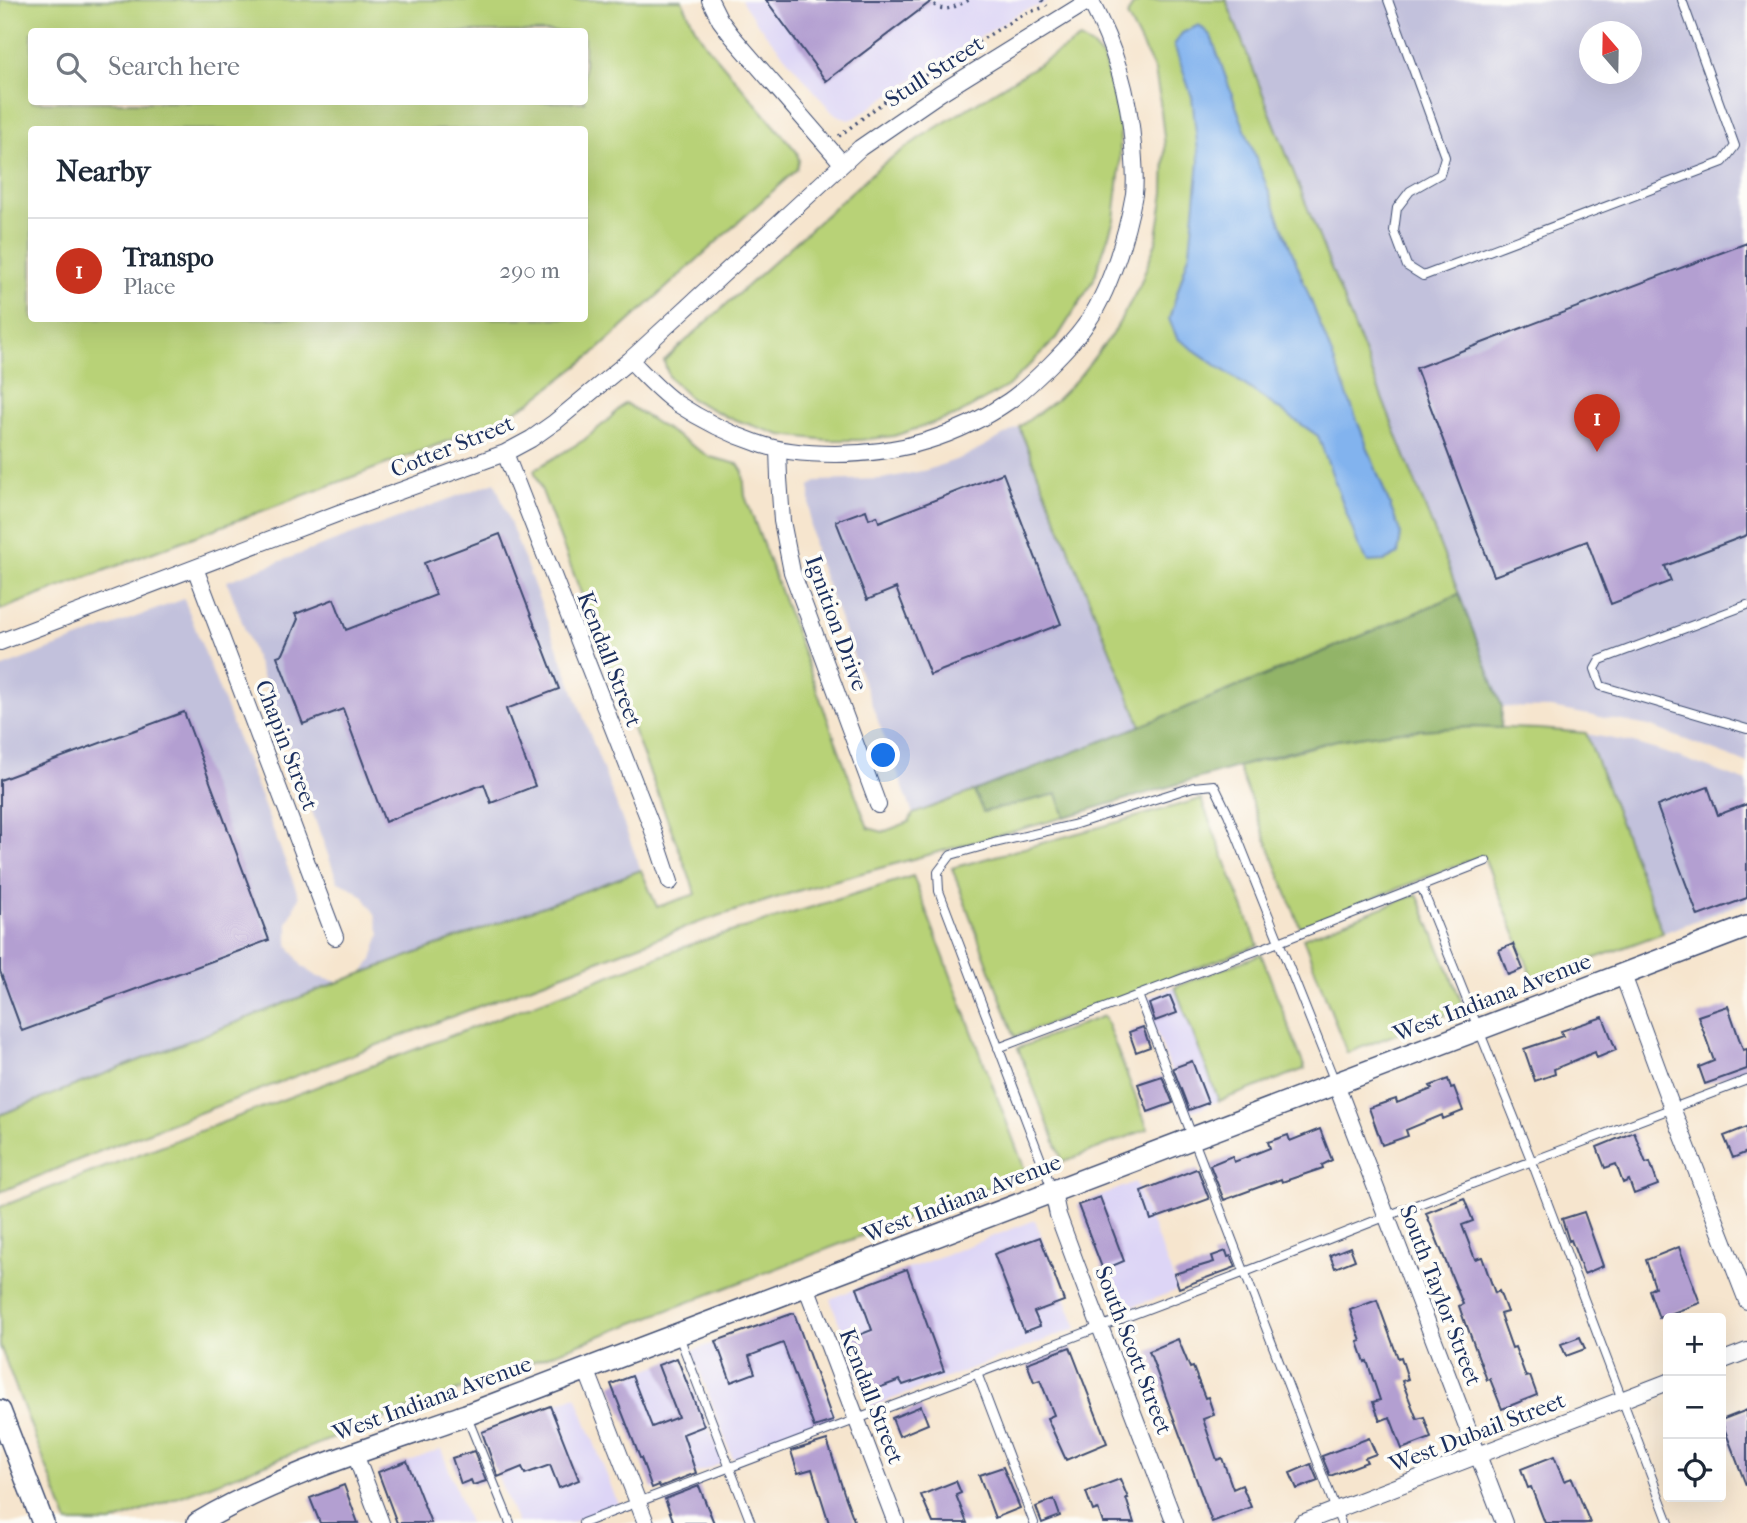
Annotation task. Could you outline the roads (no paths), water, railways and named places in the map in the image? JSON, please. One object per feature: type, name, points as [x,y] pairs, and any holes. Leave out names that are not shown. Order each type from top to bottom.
[{"type":"street","points":[[710,0],[732,36],[842,163]]},
{"type":"street","points":[[630,360],[675,402],[735,434],[778,449],[818,454],[868,453],[916,444],[957,431],[1010,401],[1065,350],[1085,326],[1101,297],[1115,262],[1134,191],[1130,115],[1126,96],[1110,43],[1090,0]]},
{"type":"street","name":"Stull Street","points":[[842,163],[891,125],[1090,0]]},
{"type":"street","name":"Cotter Street","points":[[0,642],[505,453],[531,439],[630,360],[842,163]]},
{"type":"street","name":"Ignition Drive","points":[[778,449],[782,521],[792,572],[878,805]]},
{"type":"street","name":"Kendall Street","points":[[505,453],[651,825],[670,882]]},
{"type":"street","name":"Chapin Street","points":[[195,568],[335,937]]},
{"type":"street","name":"West Indiana Avenue","points":[[198,1523],[243,1498],[279,1483],[466,1415],[1747,927]]},
{"type":"street","points":[[1623,975],[1747,1301]]},
{"type":"street","name":"South Taylor Street","points":[[1336,1084],[1504,1523]]},
{"type":"street","name":"South Scott Street","points":[[1053,1192],[1058,1214],[1175,1523]]},
{"type":"street","name":"Kendall Street","points":[[806,1286],[896,1523]]},
{"type":"street","points":[[1726,1359],[1747,1351]]},
{"type":"street","points":[[586,1369],[646,1523]]},
{"type":"street","name":"West Dubail Street","points":[[1302,1523],[1338,1517],[1478,1456],[1663,1384]]},
{"type":"street","points":[[0,1411],[43,1523]]},
{"type":"street","points":[[355,1454],[381,1523]]},
{"type":"lane","points":[[1388,0],[1445,157],[1440,174],[1410,191],[1397,208],[1394,231],[1398,243],[1407,266],[1423,276],[1723,162],[1735,146],[1682,0]]},
{"type":"lane","points":[[1747,605],[1600,660],[1595,669],[1601,686],[1747,729]]},
{"type":"lane","points":[[1053,1192],[939,891],[938,872],[951,855],[1073,824],[1193,787],[1214,785],[1336,1084]]},
{"type":"lane","points":[[998,1048],[1486,861]]},
{"type":"lane","points":[[1421,886],[1532,1162],[1669,1523]]},
{"type":"lane","points":[[1138,995],[1338,1517]]},
{"type":"lane","points":[[583,1523],[1747,1080]]},
{"type":"lane","points":[[678,1334],[751,1523]]},
{"type":"lane","points":[[977,1373],[1034,1523]]},
{"type":"lane","points":[[466,1415],[510,1523]]},
{"type":"water","points":[[1199,25],[1211,36],[1401,534],[1398,554],[1385,561],[1368,562],[1359,547],[1318,436],[1177,338],[1169,319],[1190,251],[1199,161],[1192,97],[1174,45],[1182,33]]},
{"type":"place","name":"Transpo","points":[[1597,452]]}]
